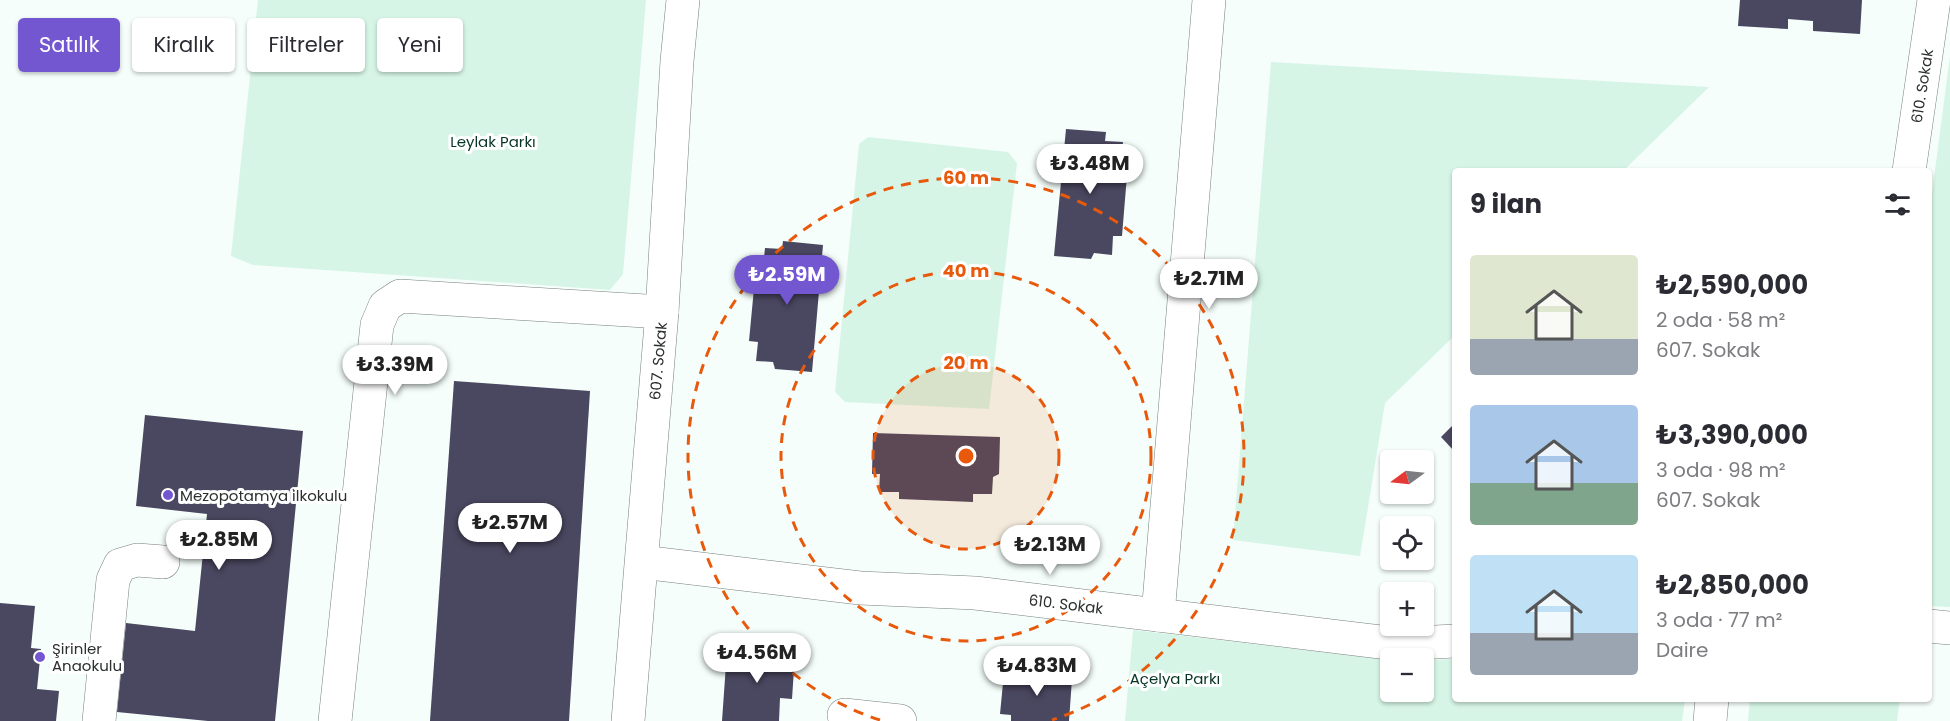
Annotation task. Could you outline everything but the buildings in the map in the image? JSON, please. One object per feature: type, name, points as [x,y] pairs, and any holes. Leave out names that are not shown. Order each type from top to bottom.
[{"type":"street","name":"607. Sokak","points":[[628,721],[662,312],[677,61],[683,0]]},
{"type":"street","points":[[1158,615],[1209,0]]},
{"type":"street","name":"610. Sokak","points":[[1909,168],[1934,0]]},
{"type":"street","points":[[335,721],[377,325],[385,306],[400,296],[662,312]]},
{"type":"street","points":[[99,721],[113,580],[120,565],[137,560],[163,562]]},
{"type":"street","name":"610. Sokak","points":[[642,562],[860,588],[975,593],[1397,644],[1452,642]]},
{"type":"street","points":[[1932,626],[1950,628]]},
{"type":"street","points":[[1710,721],[1712,702]]},
{"type":"street","points":[[844,715],[900,721]]},
{"type":"green space","name":"Leylak Parkı","points":[[258,0],[646,0],[623,274],[610,290],[253,265],[231,256],[250,72],[365,72],[365,18],[256,18]]},
{"type":"green space","points":[[1950,56],[1950,607],[1932,606],[1932,193]]},
{"type":"green space","points":[[1271,62],[1709,87],[1626,168],[1452,168],[1452,338],[1385,403],[1360,556],[1233,540]]},
{"type":"green space","points":[[868,137],[1008,152],[1017,163],[989,409],[845,402],[835,392],[859,144]]},
{"type":"green space","name":"Açelya Parkı","points":[[1133,630],[1380,659],[1380,702],[1434,702],[1434,660],[1452,659],[1452,702],[1685,702],[1682,721],[1125,721]]},
{"type":"green space","points":[[1750,702],[1900,702],[1897,721],[1748,721]]},
{"type":"place","name":"Mezopotamya ilkokulu","points":[[168,495]]},
{"type":"place","name":"Şirinler Anaokulu","points":[[40,657]]}]
